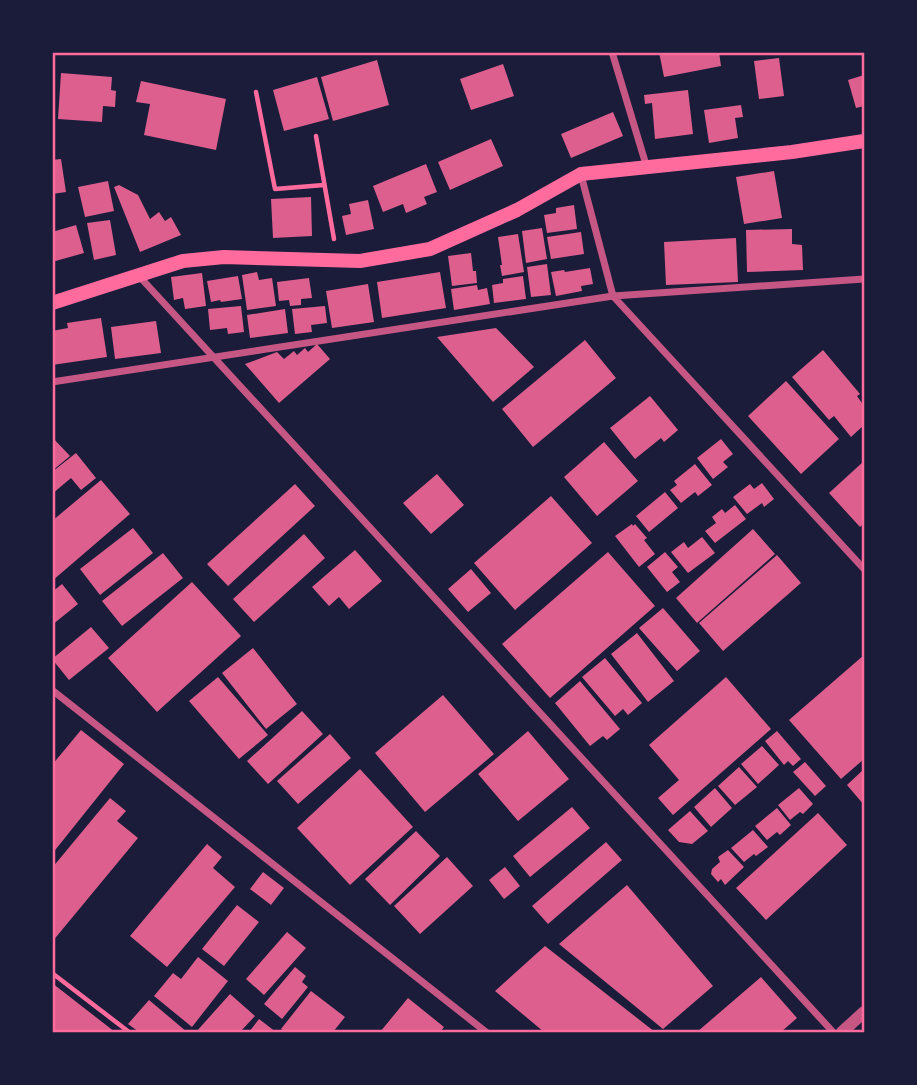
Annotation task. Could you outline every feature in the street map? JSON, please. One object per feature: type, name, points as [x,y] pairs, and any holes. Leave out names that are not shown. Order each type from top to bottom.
[{"type":"main road","points":[[52,303],[183,261],[224,257],[360,261],[430,249],[517,210],[581,174],[792,152],[864,141]]},
{"type":"street","points":[[612,52],[647,168]]},
{"type":"street","points":[[581,174],[613,296],[864,569]]},
{"type":"street","points":[[139,276],[833,1032]]},
{"type":"street","points":[[52,382],[613,296],[864,279]]},
{"type":"street","points":[[52,690],[486,1032]]},
{"type":"street","points":[[842,1032],[864,1012]]},
{"type":"path","points":[[256,92],[275,189],[324,185]]},
{"type":"path","points":[[316,136],[337,260]]},
{"type":"path","points":[[52,973],[129,1032]]},
{"type":"building","points":[[659,52],[719,52],[721,66],[664,77]]},
{"type":"building","points":[[779,58],[784,96],[759,99],[754,61]]},
{"type":"building","points":[[377,60],[389,105],[333,121],[321,77]]},
{"type":"building","points":[[503,64],[514,96],[471,110],[460,79]]},
{"type":"building","points":[[61,73],[112,77],[111,90],[116,91],[115,107],[103,106],[102,122],[58,119]]},
{"type":"building","points":[[864,75],[864,106],[856,108],[848,80]]},
{"type":"building","points":[[317,77],[329,119],[284,131],[273,90]]},
{"type":"building","points":[[141,81],[226,99],[216,150],[144,135],[150,104],[136,102]]},
{"type":"building","points":[[688,90],[693,134],[655,139],[652,103],[645,104],[644,95]]},
{"type":"building","points":[[741,105],[743,117],[735,118],[738,138],[709,143],[704,110]]},
{"type":"building","points":[[613,112],[623,136],[571,158],[561,134]]},
{"type":"building","points":[[491,139],[503,166],[450,190],[438,162]]},
{"type":"building","points":[[61,159],[66,192],[52,194],[52,160]]},
{"type":"building","points":[[426,164],[437,192],[424,197],[427,204],[406,213],[403,204],[383,212],[373,186]]},
{"type":"building","points":[[774,171],[782,218],[744,224],[736,177]]},
{"type":"building","points":[[108,181],[114,211],[85,217],[78,187]]},
{"type":"building","points":[[119,185],[138,195],[150,219],[159,212],[165,221],[171,217],[181,235],[140,252],[114,187]]},
{"type":"building","points":[[311,197],[312,236],[273,238],[271,199]]},
{"type":"building","points":[[368,200],[374,229],[346,235],[342,216],[351,214],[349,204]]},
{"type":"building","points":[[574,205],[577,229],[547,233],[544,215],[556,213],[556,208]]},
{"type":"building","points":[[110,220],[116,255],[94,260],[87,223]]},
{"type":"building","points":[[76,225],[84,253],[52,262],[52,232]]},
{"type":"building","points":[[542,228],[547,259],[526,263],[522,231]]},
{"type":"building","points":[[792,229],[792,244],[802,245],[803,270],[747,272],[746,230]]},
{"type":"building","points":[[581,232],[584,254],[551,259],[547,237]]},
{"type":"building","points":[[518,234],[524,272],[502,276],[498,237]]},
{"type":"building","points":[[736,238],[738,282],[666,285],[664,242]]},
{"type":"building","points":[[471,253],[477,283],[452,286],[448,256]]},
{"type":"building","points":[[547,264],[551,295],[531,297],[527,267]]},
{"type":"building","points":[[590,268],[593,284],[581,286],[582,291],[556,296],[551,272]]},
{"type":"building","points":[[257,272],[259,280],[272,278],[276,306],[247,310],[242,275]]},
{"type":"building","points":[[440,272],[446,308],[382,318],[377,282]]},
{"type":"building","points":[[202,273],[206,306],[185,309],[183,298],[174,300],[171,277]]},
{"type":"building","points":[[238,276],[242,299],[211,302],[207,281]]},
{"type":"building","points":[[523,276],[526,299],[494,303],[492,285],[503,283],[503,279]]},
{"type":"building","points":[[309,278],[312,298],[301,299],[301,305],[290,306],[289,300],[279,301],[277,282]]},
{"type":"building","points":[[368,284],[374,322],[332,328],[326,291]]},
{"type":"building","points":[[477,285],[478,290],[487,288],[490,304],[454,310],[451,289]]},
{"type":"building","points":[[241,306],[244,332],[228,334],[227,328],[210,330],[208,309]]},
{"type":"building","points":[[325,306],[327,323],[311,325],[312,332],[295,334],[292,309]]},
{"type":"building","points":[[285,309],[288,333],[250,338],[247,315]]},
{"type":"building","points":[[101,318],[107,357],[52,365],[52,331],[68,328],[67,323]]},
{"type":"building","points":[[156,321],[161,353],[115,359],[111,327]]},
{"type":"building","points":[[496,328],[534,367],[493,402],[437,337]]},
{"type":"building","points":[[585,340],[616,378],[533,447],[502,409]]},
{"type":"building","points":[[317,344],[330,359],[279,403],[245,364],[277,352],[284,359],[294,351],[297,355],[305,348],[308,352]]},
{"type":"building","points":[[823,350],[860,394],[857,396],[864,406],[864,425],[851,437],[834,416],[829,420],[792,377]]},
{"type":"building","points":[[786,381],[839,439],[801,474],[748,416]]},
{"type":"building","points":[[650,396],[678,430],[664,442],[661,438],[635,459],[610,428]]},
{"type":"building","points":[[52,437],[70,456],[52,471]]},
{"type":"building","points":[[721,439],[733,454],[723,462],[728,467],[713,479],[697,458]]},
{"type":"building","points":[[604,442],[638,481],[597,516],[564,477]]},
{"type":"building","points":[[76,453],[96,478],[81,490],[71,478],[52,494],[52,472]]},
{"type":"building","points":[[864,461],[864,523],[860,527],[829,493]]},
{"type":"building","points":[[695,464],[712,485],[698,496],[695,492],[681,503],[670,490],[677,485],[674,481]]},
{"type":"building","points":[[437,474],[464,505],[431,534],[403,503]]},
{"type":"building","points":[[101,480],[130,514],[52,581],[52,521]]},
{"type":"building","points":[[762,483],[774,499],[764,507],[762,503],[747,514],[733,497],[750,484],[754,489]]},
{"type":"building","points":[[295,484],[315,506],[228,586],[207,564]]},
{"type":"building","points":[[665,492],[678,508],[649,532],[636,516]]},
{"type":"building","points":[[551,496],[592,543],[515,610],[474,563]]},
{"type":"building","points":[[735,505],[746,519],[715,543],[705,531],[716,523],[712,517],[722,509],[725,513]]},
{"type":"building","points":[[632,524],[647,538],[644,540],[655,554],[639,567],[615,536]]},
{"type":"building","points":[[133,528],[153,553],[100,595],[80,569]]},
{"type":"building","points":[[753,529],[775,554],[697,623],[676,598]]},
{"type":"building","points":[[304,534],[325,558],[254,622],[233,599]]},
{"type":"building","points":[[702,537],[715,553],[688,573],[671,552],[684,542],[688,548]]},
{"type":"building","points":[[355,550],[382,581],[349,609],[339,597],[329,606],[312,587]]},
{"type":"building","points":[[608,552],[655,606],[550,698],[502,644]]},
{"type":"building","points":[[665,552],[678,567],[672,572],[680,582],[667,592],[647,567]]},
{"type":"building","points":[[163,553],[183,578],[122,626],[102,601]]},
{"type":"building","points":[[777,555],[801,583],[723,651],[699,623]]},
{"type":"building","points":[[471,569],[491,593],[468,612],[448,589]]},
{"type":"building","points":[[192,582],[241,636],[157,712],[108,658]]},
{"type":"building","points":[[62,584],[78,604],[52,625],[52,592]]},
{"type":"building","points":[[663,608],[700,651],[677,671],[639,628]]},
{"type":"building","points":[[91,627],[109,648],[69,680],[52,659]]},
{"type":"building","points":[[637,633],[674,681],[648,702],[611,654]]},
{"type":"building","points":[[253,648],[297,704],[266,729],[222,673]]},
{"type":"building","points":[[864,655],[864,759],[841,779],[789,720]]},
{"type":"building","points":[[605,658],[642,703],[628,715],[623,709],[615,716],[582,677]]},
{"type":"building","points":[[218,677],[268,735],[239,759],[189,701]]},
{"type":"building","points":[[726,677],[771,729],[673,815],[658,798],[679,780],[649,745]]},
{"type":"building","points":[[580,681],[620,729],[607,740],[603,736],[590,746],[555,703]]},
{"type":"building","points":[[443,695],[494,754],[425,812],[375,753]]},
{"type":"building","points":[[302,711],[323,734],[268,784],[247,761]]},
{"type":"building","points":[[81,730],[124,764],[52,854],[52,765]]},
{"type":"building","points":[[528,731],[569,779],[518,821],[478,774]]},
{"type":"building","points":[[777,731],[801,759],[793,766],[788,761],[784,765],[765,741]]},
{"type":"building","points":[[330,734],[351,758],[298,804],[277,781]]},
{"type":"building","points":[[762,746],[779,765],[758,784],[741,764]]},
{"type":"building","points":[[805,762],[826,786],[815,796],[793,772]]},
{"type":"building","points":[[739,767],[757,787],[735,805],[718,786]]},
{"type":"building","points":[[360,769],[413,827],[350,885],[297,828]]},
{"type":"building","points":[[864,769],[864,805],[847,785]]},
{"type":"building","points":[[715,788],[732,808],[711,827],[694,807]]},
{"type":"building","points":[[799,788],[813,804],[803,814],[800,812],[790,820],[778,805]]},
{"type":"building","points":[[110,798],[126,811],[117,821],[138,838],[52,942],[52,868]]},
{"type":"building","points":[[572,807],[590,828],[530,877],[513,856]]},
{"type":"building","points":[[777,808],[791,825],[780,835],[777,832],[767,840],[755,826]]},
{"type":"building","points":[[690,811],[708,831],[692,844],[679,842],[668,830]]},
{"type":"building","points":[[818,813],[847,845],[766,920],[736,888]]},
{"type":"building","points":[[753,830],[768,847],[744,862],[731,848]]},
{"type":"building","points":[[416,831],[440,856],[390,905],[365,879]]},
{"type":"building","points":[[606,842],[622,860],[548,924],[532,906]]},
{"type":"building","points":[[207,844],[222,857],[213,868],[235,887],[167,967],[130,936]]},
{"type":"building","points":[[728,850],[744,867],[725,885],[721,879],[718,882],[711,874],[712,869],[720,862],[718,857]]},
{"type":"building","points":[[447,857],[473,886],[420,934],[394,906]]},
{"type":"building","points":[[505,867],[520,886],[504,899],[489,880]]},
{"type":"building","points":[[263,872],[284,888],[271,905],[250,889]]},
{"type":"building","points":[[627,885],[713,986],[663,1029],[559,944]]},
{"type":"building","points":[[237,905],[259,922],[224,966],[202,949]]},
{"type":"building","points":[[287,932],[306,948],[264,995],[246,979]]},
{"type":"building","points":[[545,946],[655,1032],[544,1032],[495,991]]},
{"type":"building","points":[[198,957],[228,981],[192,1027],[154,996],[173,973],[181,979]]},
{"type":"building","points":[[295,967],[306,976],[302,982],[308,987],[282,1019],[264,1004]]},
{"type":"building","points":[[761,977],[797,1018],[781,1032],[697,1032]]},
{"type":"building","points":[[52,983],[115,1032],[52,1032]]},
{"type":"building","points":[[311,991],[345,1017],[333,1032],[285,1032],[281,1029]]},
{"type":"building","points":[[230,994],[255,1016],[240,1032],[196,1032]]},
{"type":"building","points":[[408,998],[444,1027],[440,1032],[380,1032]]},
{"type":"building","points":[[149,1000],[187,1032],[139,1032],[128,1024]]},
{"type":"building","points":[[259,1019],[276,1032],[249,1032]]}]
